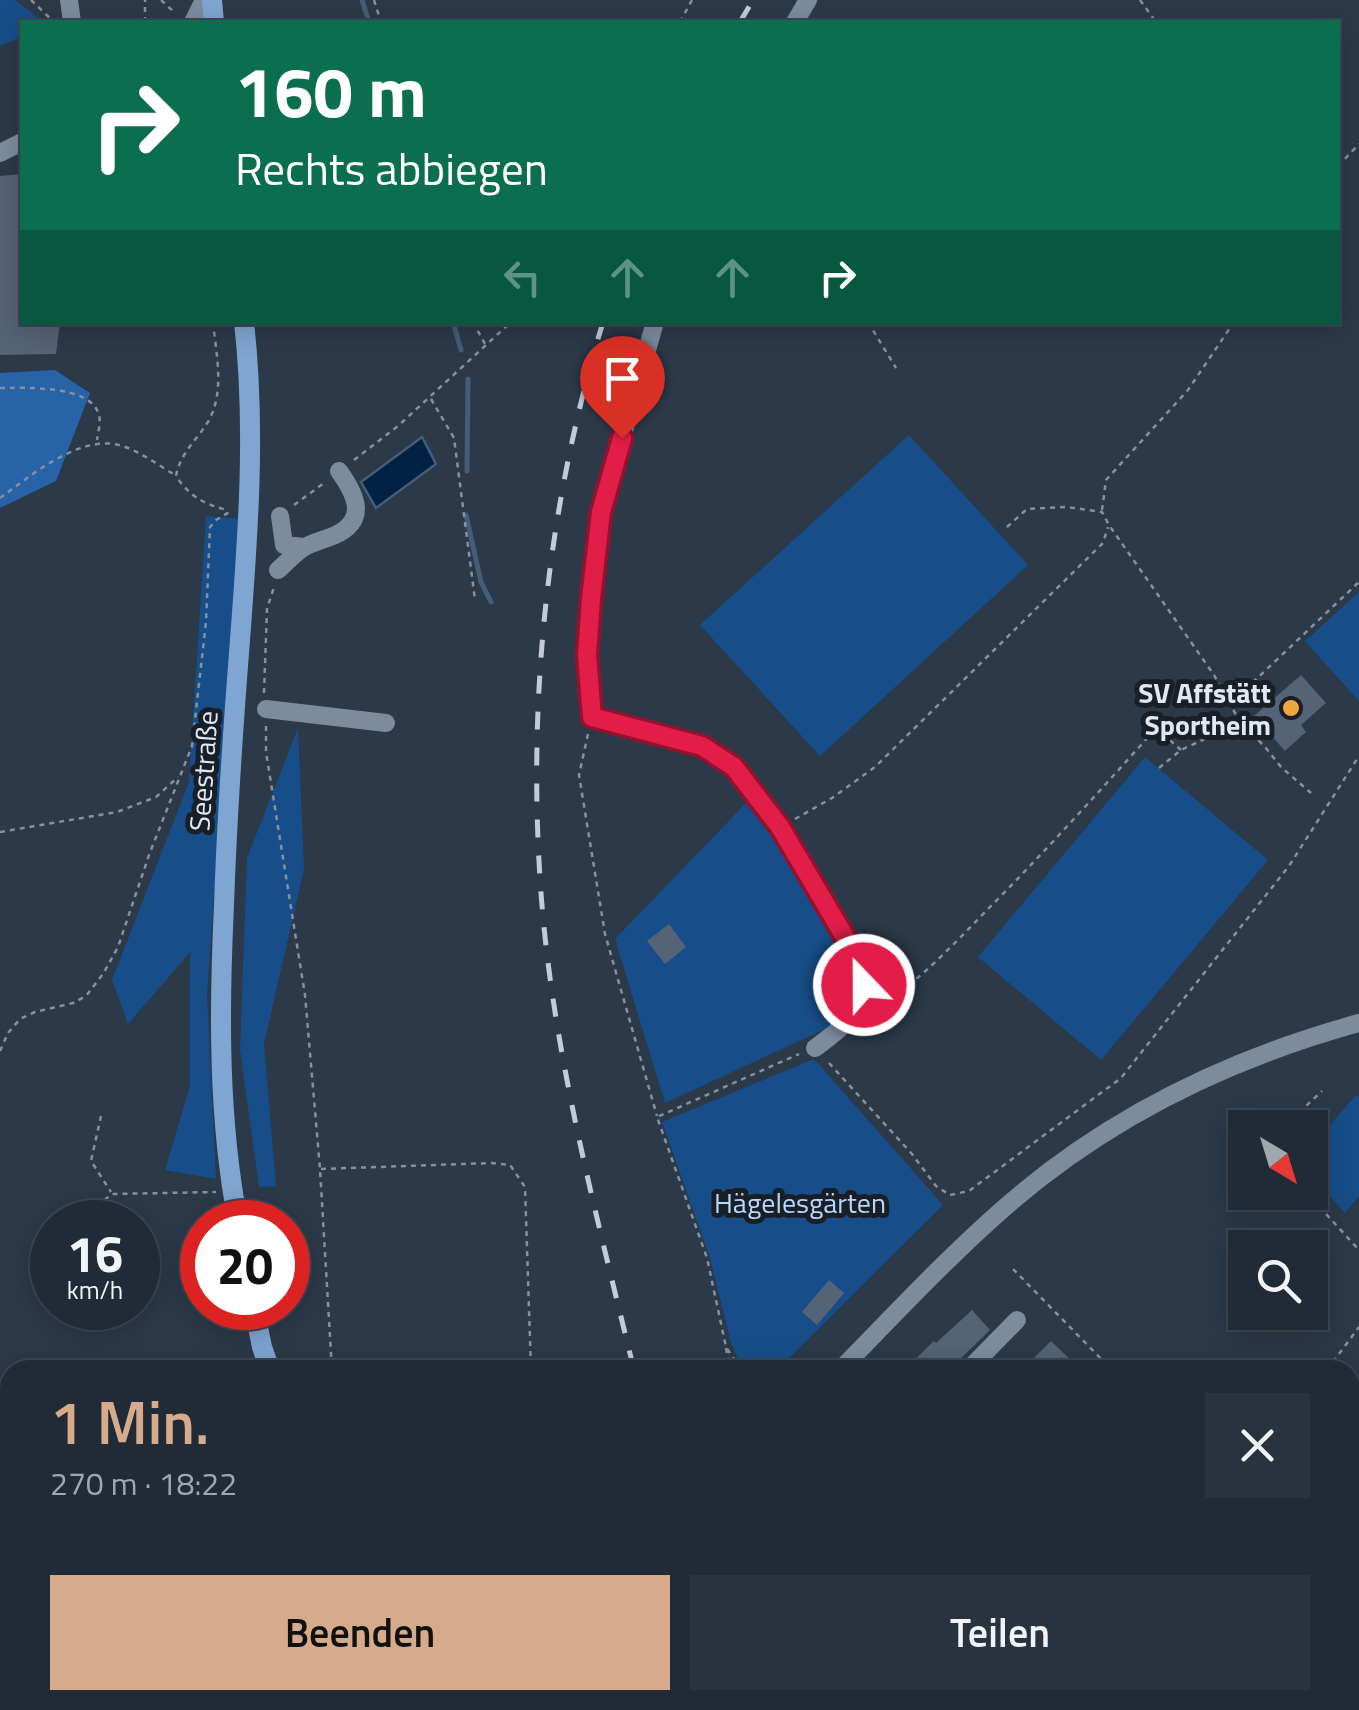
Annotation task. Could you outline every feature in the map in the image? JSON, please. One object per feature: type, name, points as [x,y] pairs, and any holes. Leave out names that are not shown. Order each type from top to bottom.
[{"type":"main road","name":"Seestraße","points":[[234,1200],[220,1028],[229,783],[250,512],[244,325]]},
{"type":"main road","points":[[259,1330],[267,1360]]},
{"type":"street","points":[[186,19],[204,0]]},
{"type":"street","points":[[654,325],[601,512],[587,655],[592,717],[702,746],[734,767],[780,827],[859,961],[864,985],[860,1006],[840,1029],[814,1048]]},
{"type":"street","points":[[278,570],[304,548],[339,534],[352,523],[357,508],[350,486],[339,471]]},
{"type":"street","points":[[280,516],[284,545],[304,548]]},
{"type":"street","points":[[266,709],[386,723]]},
{"type":"street","points":[[850,1360],[1003,1209],[1086,1146],[1162,1099],[1232,1066],[1359,1023]]},
{"type":"street","points":[[978,1360],[1018,1320]]},
{"type":"path","points":[[31,0],[53,20]]},
{"type":"path","points":[[161,0],[186,19]]},
{"type":"path","points":[[1340,164],[1359,144]]},
{"type":"path","points":[[176,476],[184,455],[211,416],[218,386],[213,325]]},
{"type":"path","points":[[475,325],[486,346]]},
{"type":"path","points":[[280,516],[398,426],[508,325]]},
{"type":"path","points":[[870,325],[896,368]]},
{"type":"path","points":[[1232,325],[1188,390],[1106,480],[1102,512],[1214,675],[1240,722],[1281,767],[1312,793]]},
{"type":"path","points":[[0,388],[38,388],[79,396],[92,404],[99,416],[97,442]]},
{"type":"path","points":[[430,398],[454,438],[475,600]]},
{"type":"path","points":[[0,498],[60,458],[97,442],[120,446],[176,476],[185,490],[204,504],[231,512],[210,526],[201,678],[192,746],[118,947],[86,996],[20,1018],[0,1051]]},
{"type":"path","points":[[1008,527],[1026,509],[1067,507],[1102,512]]},
{"type":"path","points":[[780,827],[832,798],[875,767],[1103,542],[1109,526]]},
{"type":"path","points":[[278,570],[267,609],[266,752],[304,995],[331,1360]]},
{"type":"path","points":[[1230,704],[1359,582]]},
{"type":"path","points":[[592,717],[579,774],[604,934],[657,1117],[707,1258],[728,1360]]},
{"type":"path","points":[[1158,768],[1182,750],[1240,722]]},
{"type":"path","points":[[874,1009],[948,950],[1150,736],[1163,734],[1182,750]]},
{"type":"path","points":[[657,1117],[814,1048],[912,1154],[936,1186],[950,1195],[969,1190],[1121,1078],[1289,866],[1359,756]]},
{"type":"path","points":[[0,832],[117,812],[156,796],[179,776]]},
{"type":"path","points":[[1302,1110],[1322,1091]]},
{"type":"path","points":[[101,1116],[91,1161],[112,1194]]},
{"type":"path","points":[[320,1169],[510,1165],[525,1186],[532,1360]]},
{"type":"path","points":[[104,1200],[112,1194],[232,1192]]},
{"type":"path","points":[[1322,1210],[1359,1250]]},
{"type":"path","points":[[1012,1269],[1102,1360]]},
{"type":"path","points":[[1334,1360],[1359,1327]]},
{"type":"path","points":[[726,1346],[736,1360]]},
{"type":"green space","points":[[0,0],[15,0],[41,20],[20,20],[20,38],[0,46]]},
{"type":"green space","points":[[909,435],[1028,565],[820,756],[700,625]]},
{"type":"green space","points":[[206,516],[241,519],[207,995],[216,1179],[165,1170],[190,1086],[190,952],[128,1024],[112,980],[189,782]]},
{"type":"green space","points":[[1359,592],[1359,701],[1305,641]]},
{"type":"green space","points":[[298,728],[304,869],[264,1044],[276,1186],[259,1187],[240,1050],[247,858]]},
{"type":"green space","points":[[1145,757],[1268,860],[1101,1060],[978,957]]},
{"type":"green space","points":[[751,798],[852,967],[854,999],[834,1025],[665,1103],[615,939]]},
{"type":"green space","name":"Hägelesgärten","points":[[814,1059],[943,1205],[787,1360],[739,1360],[710,1258],[662,1122]]},
{"type":"green space","points":[[1356,1095],[1359,1097],[1359,1196],[1345,1213],[1328,1194],[1328,1127]]},
{"type":"shaded area","points":[[55,370],[90,393],[56,481],[0,508],[0,373]]},
{"type":"shaded area","points":[[422,437],[436,464],[376,508],[361,482]]},
{"type":"building","points":[[20,174],[20,325],[60,325],[56,354],[0,355],[0,176]]},
{"type":"building","name":"SV Affstätt Sportheim","points":[[1301,675],[1326,703],[1301,725],[1306,732],[1285,751],[1254,716]]},
{"type":"building","points":[[669,924],[686,947],[665,964],[647,941]]},
{"type":"building","points":[[829,1280],[844,1293],[817,1325],[802,1312]]},
{"type":"building","points":[[972,1310],[990,1330],[959,1360],[914,1360]]},
{"type":"building","points":[[1051,1341],[1071,1360],[1034,1360]]},
{"type":"waterway","points":[[362,0],[368,20]]},
{"type":"waterway","points":[[454,325],[461,350]]},
{"type":"waterway","points":[[467,471],[468,379]]},
{"type":"waterway","points":[[466,515],[481,582],[491,602]]},
{"type":"railway","points":[[741,20],[753,0]]},
{"type":"railway","points":[[602,325],[568,462],[555,533],[540,677],[537,821],[555,1013],[591,1193],[632,1360]]},
{"type":"place","name":"SV Affstätt Sportheim","points":[[1291,708]]},
{"type":"route","points":[[622,438],[601,512],[591,599],[587,655],[592,717],[702,746],[734,767],[780,827],[859,961],[864,985]]}]
